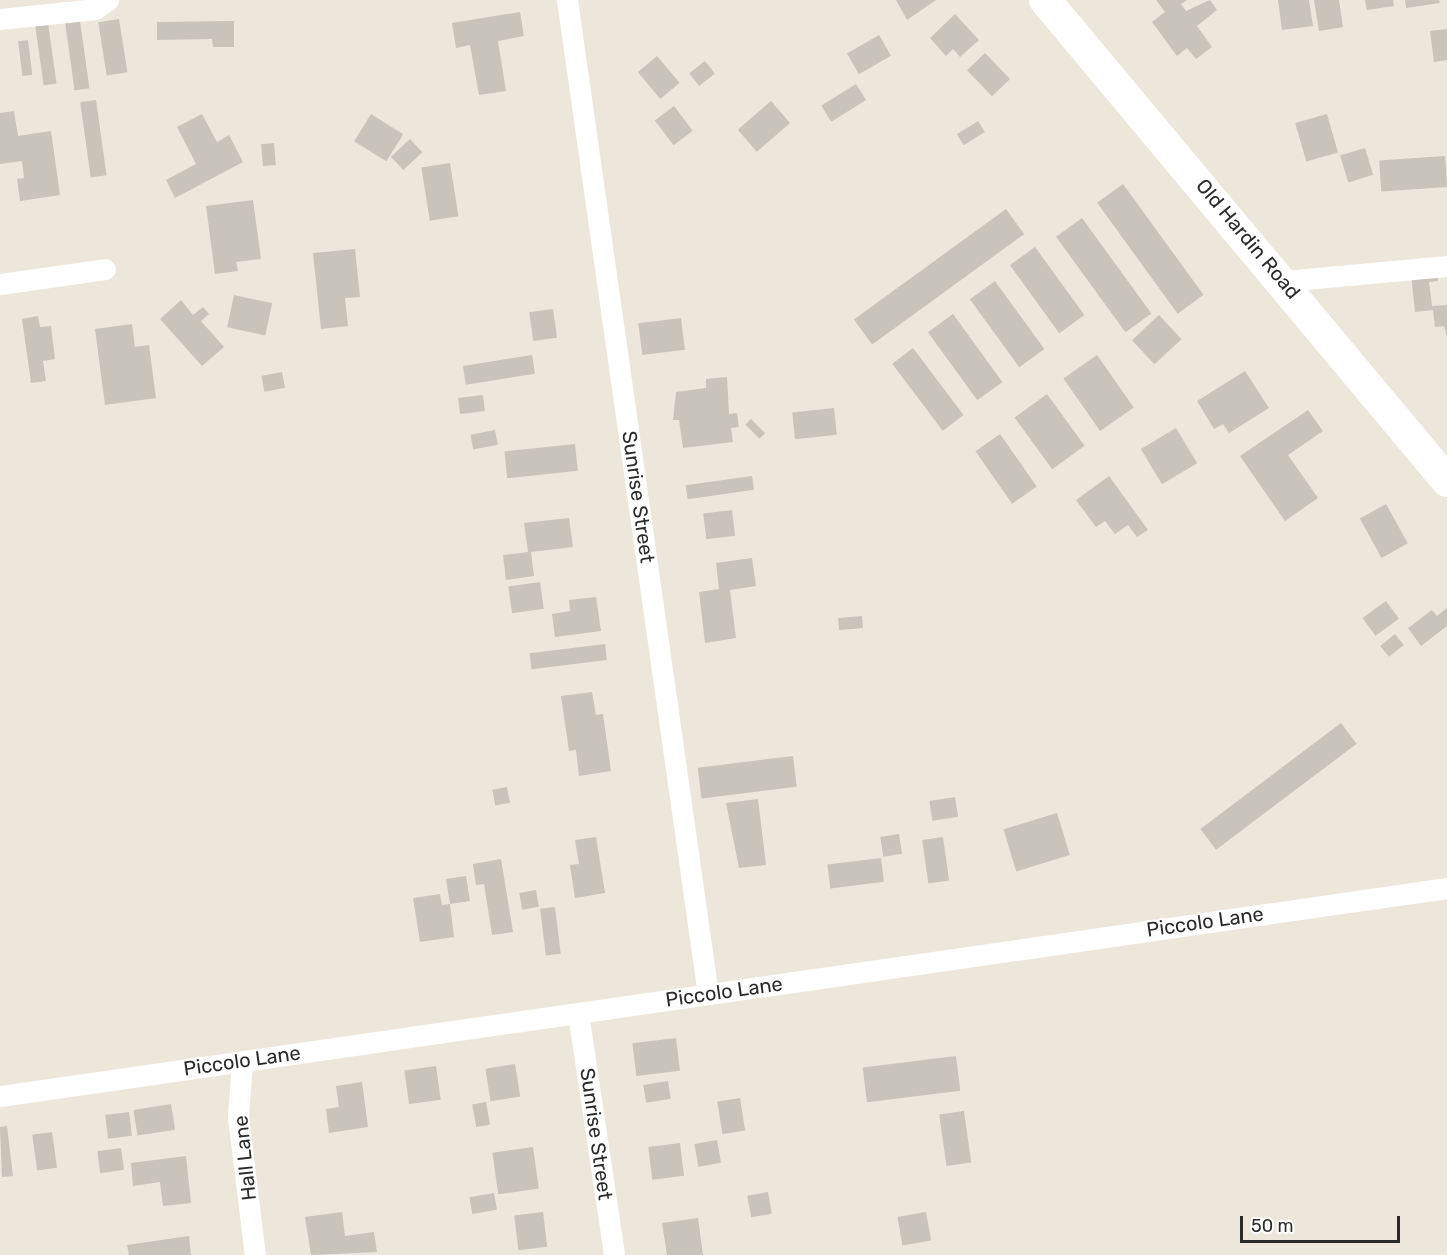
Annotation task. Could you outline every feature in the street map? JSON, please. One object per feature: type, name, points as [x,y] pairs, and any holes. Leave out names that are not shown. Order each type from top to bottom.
[{"type":"main road","name":"Old Hardin Road","points":[[1045,0],[1284,281],[1447,482]]},
{"type":"street","points":[[0,19],[95,9],[108,0]]},
{"type":"street","name":"Sunrise Street","points":[[567,0],[708,994]]},
{"type":"street","points":[[1284,281],[1447,266]]},
{"type":"street","points":[[0,284],[105,269]]},
{"type":"street","name":"Piccolo Lane","points":[[0,1096],[1447,888]]},
{"type":"street","name":"Sunrise Street","points":[[578,1013],[614,1255]]},
{"type":"street","name":"Hall Lane","points":[[242,1061],[238,1117],[255,1255]]},
{"type":"building","points":[[896,0],[936,0],[907,20]]},
{"type":"building","points":[[1156,0],[1187,0],[1181,4],[1186,11],[1210,0],[1217,10],[1197,26],[1212,47],[1196,59],[1187,48],[1177,56],[1152,22],[1165,12]]},
{"type":"building","points":[[1278,0],[1309,0],[1313,26],[1282,30]]},
{"type":"building","points":[[1314,0],[1339,0],[1343,27],[1319,31]]},
{"type":"building","points":[[1365,0],[1393,0],[1394,6],[1367,10]]},
{"type":"building","points":[[1405,0],[1439,0],[1440,3],[1406,8]]},
{"type":"building","points":[[520,12],[524,36],[498,41],[506,91],[479,95],[470,45],[456,48],[452,23]]},
{"type":"building","points":[[955,14],[979,40],[960,57],[953,49],[946,56],[930,38]]},
{"type":"building","points":[[119,19],[127,72],[107,76],[98,22]]},
{"type":"building","points":[[80,21],[89,88],[75,90],[65,23]]},
{"type":"building","points":[[234,21],[234,47],[213,47],[212,39],[157,40],[157,22]]},
{"type":"building","points":[[48,23],[56,83],[44,85],[35,25]]},
{"type":"building","points":[[1447,29],[1447,60],[1434,62],[1430,31]]},
{"type":"building","points":[[879,35],[891,56],[859,74],[847,54]]},
{"type":"building","points":[[28,40],[32,75],[22,76],[18,41]]},
{"type":"building","points":[[985,53],[1010,79],[992,96],[967,70]]},
{"type":"building","points":[[657,56],[679,83],[660,99],[638,72]]},
{"type":"building","points":[[705,61],[715,74],[699,86],[689,73]]},
{"type":"building","points":[[856,84],[866,100],[831,122],[821,106]]},
{"type":"building","points":[[96,100],[107,175],[91,177],[80,102]]},
{"type":"building","points":[[771,101],[790,123],[757,152],[738,130]]},
{"type":"building","points":[[674,106],[693,131],[673,145],[655,120]]},
{"type":"building","points":[[14,111],[18,136],[51,131],[60,195],[20,201],[17,179],[24,178],[22,161],[0,164],[0,113]]},
{"type":"building","points":[[202,114],[217,142],[229,135],[243,162],[175,198],[166,180],[196,164],[177,127]]},
{"type":"building","points":[[371,114],[403,134],[386,161],[354,141]]},
{"type":"building","points":[[1327,114],[1338,152],[1306,162],[1295,123]]},
{"type":"building","points":[[978,121],[985,132],[964,145],[957,134]]},
{"type":"building","points":[[410,139],[422,152],[403,170],[391,157]]},
{"type":"building","points":[[274,143],[276,165],[263,166],[261,144]]},
{"type":"building","points":[[1365,148],[1373,175],[1348,182],[1340,156]]},
{"type":"building","points":[[1445,156],[1447,187],[1381,192],[1379,161]]},
{"type":"building","points":[[450,163],[458,216],[430,221],[421,168]]},
{"type":"building","points":[[1123,184],[1204,295],[1178,314],[1097,203]]},
{"type":"building","points":[[253,200],[261,259],[236,262],[238,271],[215,274],[206,206]]},
{"type":"building","points":[[1006,209],[1024,234],[872,345],[854,320]]},
{"type":"building","points":[[1082,218],[1151,313],[1125,332],[1056,237]]},
{"type":"building","points":[[1035,247],[1084,315],[1059,333],[1010,265]]},
{"type":"building","points":[[355,249],[360,297],[345,298],[348,326],[321,329],[313,253]]},
{"type":"building","points":[[1437,271],[1438,281],[1429,282],[1432,306],[1447,305],[1447,337],[1444,326],[1435,327],[1433,310],[1415,312],[1411,274]]},
{"type":"building","points":[[995,281],[1044,349],[1019,367],[970,299]]},
{"type":"building","points":[[234,295],[272,303],[265,335],[227,327]]},
{"type":"building","points":[[181,300],[193,315],[203,307],[209,314],[201,321],[224,347],[202,366],[160,319]]},
{"type":"building","points":[[553,309],[557,338],[533,341],[529,312]]},
{"type":"building","points":[[953,314],[1002,382],[977,400],[928,332]]},
{"type":"building","points":[[1159,315],[1182,339],[1154,364],[1132,340]]},
{"type":"building","points":[[38,316],[40,327],[51,326],[55,359],[43,361],[46,381],[31,383],[22,319]]},
{"type":"building","points":[[681,318],[685,350],[642,355],[638,323]]},
{"type":"building","points":[[132,324],[135,347],[149,345],[156,398],[105,405],[95,329]]},
{"type":"building","points":[[913,348],[964,415],[943,431],[892,364]]},
{"type":"building","points":[[532,355],[535,374],[466,385],[463,366]]},
{"type":"building","points":[[1097,355],[1134,407],[1100,431],[1063,379]]},
{"type":"building","points":[[1245,371],[1269,408],[1229,433],[1223,424],[1214,429],[1197,401]]},
{"type":"building","points":[[282,372],[285,388],[264,392],[261,376]]},
{"type":"building","points":[[727,377],[729,414],[737,413],[739,427],[731,428],[733,442],[683,448],[679,420],[673,420],[676,392],[706,388],[706,379]]},
{"type":"building","points":[[1047,394],[1085,446],[1052,469],[1015,418]]},
{"type":"building","points":[[483,395],[485,411],[460,414],[458,398]]},
{"type":"building","points":[[834,408],[837,435],[795,439],[792,412]]},
{"type":"building","points":[[1308,410],[1323,431],[1288,455],[1318,498],[1285,521],[1240,456]]},
{"type":"building","points":[[751,419],[765,433],[759,439],[745,425]]},
{"type":"building","points":[[1176,428],[1197,463],[1162,484],[1141,449]]},
{"type":"building","points":[[495,430],[498,445],[473,449],[470,435]]},
{"type":"building","points":[[1000,434],[1037,486],[1012,504],[975,451]]},
{"type":"building","points":[[575,444],[578,471],[507,478],[504,451]]},
{"type":"building","points":[[752,476],[754,490],[688,499],[686,485]]},
{"type":"building","points":[[1109,476],[1148,530],[1137,537],[1128,525],[1115,534],[1105,521],[1096,527],[1076,500]]},
{"type":"building","points":[[1386,504],[1408,543],[1382,558],[1360,519]]},
{"type":"building","points":[[732,510],[735,536],[706,539],[703,514]]},
{"type":"building","points":[[569,518],[573,547],[531,552],[534,576],[506,580],[503,555],[528,552],[524,523]]},
{"type":"building","points":[[752,558],[756,586],[730,590],[736,638],[705,643],[699,592],[719,589],[716,563]]},
{"type":"building","points":[[540,582],[544,609],[512,613],[508,586]]},
{"type":"building","points":[[596,597],[601,631],[555,637],[552,614],[570,611],[569,600]]},
{"type":"building","points":[[1386,601],[1399,619],[1375,636],[1363,618]]},
{"type":"building","points":[[1447,608],[1447,626],[1421,646],[1408,628],[1432,610],[1437,616]]},
{"type":"building","points":[[862,616],[863,628],[839,630],[838,618]]},
{"type":"building","points":[[1395,634],[1404,645],[1389,657],[1380,646]]},
{"type":"building","points":[[605,644],[607,660],[532,669],[530,653]]},
{"type":"building","points":[[592,692],[596,715],[603,714],[611,771],[579,776],[576,750],[569,751],[561,696]]},
{"type":"building","points":[[1341,723],[1357,744],[1216,850],[1200,829]]},
{"type":"building","points":[[793,756],[797,787],[701,798],[698,768]]},
{"type":"building","points":[[507,787],[510,803],[495,806],[492,790]]},
{"type":"building","points":[[955,797],[958,817],[932,821],[929,801]]},
{"type":"building","points":[[758,799],[766,865],[739,868],[726,803]]},
{"type":"building","points":[[1057,813],[1070,855],[1016,871],[1003,829]]},
{"type":"building","points":[[899,834],[902,854],[883,857],[880,837]]},
{"type":"building","points":[[596,837],[605,893],[575,898],[570,865],[579,864],[575,840]]},
{"type":"building","points":[[943,837],[949,881],[928,883],[922,840]]},
{"type":"building","points":[[881,858],[884,882],[830,888],[827,865]]},
{"type":"building","points":[[501,859],[513,932],[492,935],[484,884],[476,885],[473,864]]},
{"type":"building","points":[[466,876],[470,901],[450,904],[446,879]]},
{"type":"building","points":[[536,890],[539,907],[522,910],[519,893]]},
{"type":"building","points":[[440,894],[442,905],[450,904],[454,937],[420,942],[413,898]]},
{"type":"building","points":[[555,907],[561,954],[546,955],[540,909]]},
{"type":"building","points":[[676,1038],[680,1071],[636,1076],[632,1043]]},
{"type":"building","points":[[956,1056],[960,1091],[867,1102],[863,1067]]},
{"type":"building","points":[[515,1064],[520,1097],[491,1101],[485,1069]]},
{"type":"building","points":[[436,1066],[441,1100],[409,1104],[404,1070]]},
{"type":"building","points":[[668,1081],[671,1099],[646,1103],[643,1085]]},
{"type":"building","points":[[362,1082],[368,1127],[329,1133],[326,1109],[339,1107],[336,1086]]},
{"type":"building","points":[[740,1098],[745,1131],[722,1134],[717,1102]]},
{"type":"building","points":[[486,1102],[490,1125],[476,1127],[472,1104]]},
{"type":"building","points":[[171,1104],[175,1130],[138,1136],[133,1110]]},
{"type":"building","points":[[964,1111],[971,1162],[946,1166],[939,1114]]},
{"type":"building","points":[[129,1112],[132,1136],[108,1139],[105,1115]]},
{"type":"building","points":[[7,1126],[13,1176],[2,1177],[0,1127]]},
{"type":"building","points":[[52,1132],[57,1168],[37,1170],[32,1135]]},
{"type":"building","points":[[717,1140],[721,1163],[698,1167],[694,1144]]},
{"type":"building","points":[[680,1143],[684,1176],[652,1180],[648,1147]]},
{"type":"building","points":[[533,1147],[539,1189],[498,1194],[492,1153]]},
{"type":"building","points":[[121,1148],[124,1170],[100,1173],[97,1151]]},
{"type":"building","points":[[186,1156],[191,1203],[163,1206],[160,1182],[133,1186],[131,1163]]},
{"type":"building","points":[[768,1192],[772,1214],[751,1217],[747,1196]]},
{"type":"building","points":[[494,1193],[497,1210],[472,1214],[469,1197]]},
{"type":"building","points":[[342,1212],[345,1236],[374,1232],[377,1252],[311,1255],[305,1217]]},
{"type":"building","points":[[543,1212],[547,1247],[518,1250],[514,1216]]},
{"type":"building","points":[[926,1212],[931,1241],[902,1246],[897,1217]]},
{"type":"building","points":[[698,1218],[703,1255],[667,1255],[662,1223]]},
{"type":"building","points":[[189,1236],[191,1255],[129,1255],[127,1245]]}]
